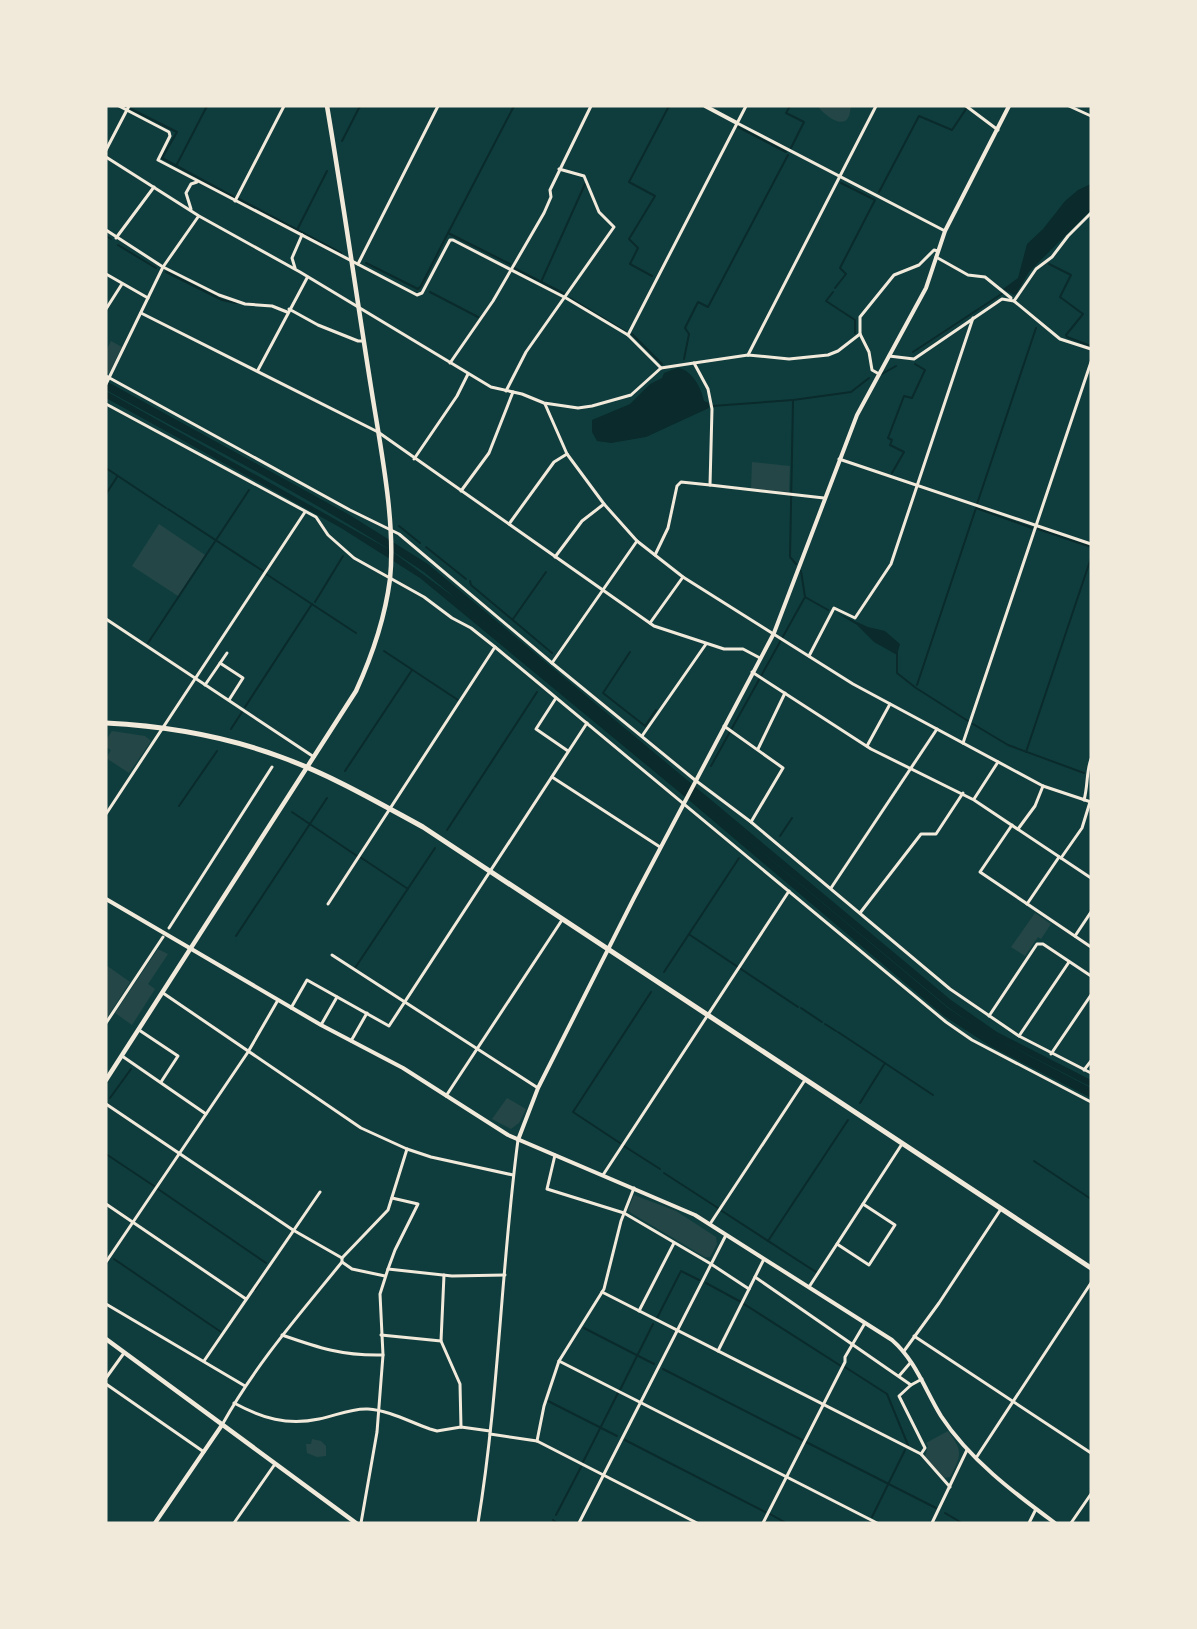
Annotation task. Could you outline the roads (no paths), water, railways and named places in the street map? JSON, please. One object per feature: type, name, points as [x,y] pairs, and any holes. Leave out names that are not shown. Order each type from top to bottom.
[{"type":"highway","points":[[106,723],[162,728],[236,742],[282,757],[361,792],[423,827],[1091,1268]]},
{"type":"main road","points":[[106,1080],[356,691],[369,663],[383,617],[390,580],[390,531],[378,432],[358,307],[355,263],[327,106]]},
{"type":"main road","points":[[106,1339],[356,1523]]},
{"type":"street","points":[[119,106],[128,108],[169,132],[170,136],[158,160],[196,182],[417,295],[422,293],[450,240],[566,298],[628,335],[661,368]]},
{"type":"street","points":[[235,201],[284,106]]},
{"type":"street","points":[[355,263],[438,106]]},
{"type":"street","points":[[450,363],[493,301],[544,213],[551,197],[550,190],[592,106]]},
{"type":"street","points":[[705,106],[945,231]]},
{"type":"street","points":[[628,335],[746,106]]},
{"type":"street","points":[[748,355],[876,106]]},
{"type":"street","points":[[966,106],[998,130]]},
{"type":"street","points":[[478,1523],[490,1433],[513,1175],[518,1140],[538,1088],[607,950],[683,801],[754,674],[760,658],[774,634],[857,415],[926,288],[945,231],[1009,106]]},
{"type":"street","points":[[1070,106],[1091,116]]},
{"type":"street","points":[[106,150],[128,108]]},
{"type":"street","points":[[106,157],[198,216],[300,272]]},
{"type":"street","points":[[506,391],[526,352],[566,298],[614,227],[599,212],[582,173],[560,169]]},
{"type":"street","points":[[196,182],[191,184],[186,194],[189,208],[198,216]]},
{"type":"street","points":[[116,238],[154,187]]},
{"type":"street","points":[[1013,300],[1036,269],[1052,257],[1068,236],[1091,213]]},
{"type":"street","points":[[106,384],[163,267],[198,216]]},
{"type":"street","points":[[106,230],[163,267],[219,295],[245,304],[272,306],[288,310],[318,325],[358,341],[364,341]]},
{"type":"street","points":[[302,235],[292,258],[294,267],[308,278],[491,387],[513,392],[544,403],[578,408],[604,404],[631,395],[661,368],[748,355],[789,359],[828,355],[838,351],[860,334]]},
{"type":"street","points":[[879,374],[872,370],[869,352],[860,334],[860,317],[894,275],[919,265],[934,250],[938,251]]},
{"type":"street","points":[[936,257],[968,275],[986,277],[1060,339],[1091,349]]},
{"type":"street","points":[[106,274],[148,298]]},
{"type":"street","points":[[258,370],[288,310],[308,278]]},
{"type":"street","points":[[106,309],[122,284]]},
{"type":"street","points":[[888,356],[914,359],[1002,299],[1013,300]]},
{"type":"street","points":[[141,313],[258,370],[378,432],[650,623],[724,650],[743,649],[760,658]]},
{"type":"street","points":[[810,656],[834,608],[855,618],[891,564],[973,318]]},
{"type":"street","points":[[963,743],[1091,362]]},
{"type":"street","points":[[694,363],[708,389],[712,409],[710,486]]},
{"type":"street","points":[[414,458],[457,396],[468,374]]},
{"type":"street","points":[[108,378],[390,531],[399,534],[552,663],[695,780],[751,822],[950,988],[1019,1036],[1091,1073]]},
{"type":"street","points":[[461,491],[489,453],[513,392]]},
{"type":"street","points":[[544,403],[567,454],[604,504],[637,541],[683,577],[890,704],[1043,786],[1091,802],[1082,828],[1027,904]]},
{"type":"street","points":[[106,404],[316,517],[328,535],[354,558],[390,580],[424,597],[452,618],[471,628],[495,647],[683,801],[946,1022],[972,1040],[1091,1102]]},
{"type":"street","points":[[509,524],[554,462],[567,454]]},
{"type":"street","points":[[839,459],[1091,544]]},
{"type":"street","points":[[655,555],[668,528],[677,486],[681,482],[824,498]]},
{"type":"street","points":[[555,557],[582,521],[604,504]]},
{"type":"street","points":[[106,814],[305,512]]},
{"type":"street","points":[[552,663],[637,541]]},
{"type":"street","points":[[650,623],[683,577]]},
{"type":"street","points":[[106,620],[314,757]]},
{"type":"street","points":[[642,736],[706,644]]},
{"type":"street","points":[[328,904],[495,647]]},
{"type":"street","points":[[205,685],[227,653]]},
{"type":"street","points":[[220,663],[242,678],[228,700]]},
{"type":"street","points":[[754,674],[867,746],[974,800],[1091,878]]},
{"type":"street","points":[[758,749],[785,693]]},
{"type":"street","points":[[556,698],[536,729],[568,751]]},
{"type":"street","points":[[867,746],[890,704]]},
{"type":"street","points":[[291,1008],[307,980],[388,1026],[587,723]]},
{"type":"street","points":[[725,727],[783,768],[751,822]]},
{"type":"street","points":[[831,888],[937,729]]},
{"type":"street","points":[[1084,800],[1087,788],[1086,772],[1091,759]]},
{"type":"street","points":[[974,800],[998,762]]},
{"type":"street","points":[[169,928],[272,767]]},
{"type":"street","points":[[552,777],[660,847]]},
{"type":"street","points":[[1018,829],[1035,806],[1043,786]]},
{"type":"street","points":[[860,913],[921,834],[936,834],[962,793]]},
{"type":"street","points":[[1012,825],[980,872],[1091,947]]},
{"type":"street","points":[[604,1175],[707,1014],[789,891]]},
{"type":"street","points":[[106,898],[350,1042],[403,1068],[518,1140],[676,1205],[710,1224],[865,1323],[904,1351],[922,1379],[942,1417],[968,1450],[1055,1523]]},
{"type":"street","points":[[1075,936],[1091,912]]},
{"type":"street","points":[[446,1096],[562,920]]},
{"type":"street","points":[[106,1023],[163,937]]},
{"type":"street","points":[[989,1016],[1036,944],[1043,944],[1091,976]]},
{"type":"street","points":[[332,955],[538,1088]]},
{"type":"street","points":[[1019,1036],[1069,962]]},
{"type":"street","points":[[163,993],[361,1128],[407,1149],[431,1157],[513,1175]]},
{"type":"street","points":[[1051,1054],[1091,995]]},
{"type":"street","points":[[321,1025],[337,997]]},
{"type":"street","points":[[106,1262],[248,1052],[278,1000]]},
{"type":"street","points":[[350,1042],[367,1014]]},
{"type":"street","points":[[139,1030],[178,1056],[161,1082]]},
{"type":"street","points":[[122,1056],[206,1114]]},
{"type":"street","points":[[1084,1070],[1091,1061]]},
{"type":"street","points":[[710,1224],[805,1080]]},
{"type":"street","points":[[106,1104],[293,1230],[342,1260],[352,1269],[385,1276]]},
{"type":"street","points":[[809,1287],[902,1144]]},
{"type":"street","points":[[155,1523],[205,1453],[245,1386],[282,1335],[342,1260],[388,1210],[407,1149]]},
{"type":"street","points":[[555,1155],[547,1189],[624,1213],[711,1264],[749,1289]]},
{"type":"street","points":[[538,1442],[544,1406],[560,1360],[602,1292],[624,1213],[634,1188]]},
{"type":"street","points":[[204,1361],[320,1192]]},
{"type":"street","points":[[361,1523],[379,1410],[383,1355],[380,1294],[394,1250],[418,1204],[392,1198]]},
{"type":"street","points":[[106,1204],[246,1299]]},
{"type":"street","points":[[837,1244],[869,1265],[895,1226],[863,1204]]},
{"type":"street","points":[[904,1351],[939,1303],[1001,1209]]},
{"type":"street","points":[[579,1523],[726,1235]]},
{"type":"street","points":[[639,1311],[674,1243]]},
{"type":"street","points":[[718,1351],[764,1259]]},
{"type":"street","points":[[388,1269],[444,1275],[505,1276]]},
{"type":"street","points":[[444,1275],[441,1341],[460,1384],[461,1427]]},
{"type":"street","points":[[755,1277],[853,1343],[911,1385]]},
{"type":"street","points":[[976,1458],[1091,1283]]},
{"type":"street","points":[[602,1292],[921,1454],[950,1487]]},
{"type":"street","points":[[106,1304],[245,1386]]},
{"type":"street","points":[[763,1523],[853,1343],[865,1323]]},
{"type":"street","points":[[282,1335],[354,1356],[383,1355]]},
{"type":"street","points":[[381,1335],[441,1341]]},
{"type":"street","points":[[914,1336],[1091,1453]]},
{"type":"street","points":[[106,1378],[124,1353]]},
{"type":"street","points":[[560,1360],[877,1523]]},
{"type":"street","points":[[899,1377],[911,1361]]},
{"type":"street","points":[[921,1454],[925,1448],[899,1396],[911,1385],[922,1379]]},
{"type":"street","points":[[106,1384],[205,1453]]},
{"type":"street","points":[[234,1403],[249,1412],[286,1423],[318,1420],[357,1409],[379,1410],[430,1430],[438,1431],[461,1427],[538,1442],[697,1523]]},
{"type":"street","points":[[932,1523],[968,1450]]},
{"type":"street","points":[[234,1523],[275,1464]]},
{"type":"street","points":[[1071,1523],[1091,1494]]},
{"type":"street","points":[[1029,1523],[1036,1509]]},
{"type":"waterway","points":[[176,166],[207,106]]},
{"type":"waterway","points":[[342,141],[360,106]]},
{"type":"waterway","points":[[448,233],[514,106]]},
{"type":"waterway","points":[[652,276],[630,264],[638,248],[629,239],[655,196],[629,182],[669,106]]},
{"type":"waterway","points":[[790,106],[786,113],[804,122],[791,148]]},
{"type":"waterway","points":[[131,109],[177,132],[162,158],[234,197]]},
{"type":"waterway","points":[[879,192],[919,116],[952,130],[966,109]]},
{"type":"waterway","points":[[738,127],[786,152]]},
{"type":"waterway","points":[[684,359],[689,334],[685,328],[698,302],[708,307],[788,155]]},
{"type":"waterway","points":[[297,230],[327,171]]},
{"type":"waterway","points":[[835,288],[846,274],[840,268],[875,200],[841,183]]},
{"type":"waterway","points":[[541,282],[585,184]]},
{"type":"waterway","points":[[239,199],[341,253]]},
{"type":"waterway","points":[[366,263],[418,289],[448,233],[510,264]]},
{"type":"waterway","points":[[106,236],[111,239]]},
{"type":"waterway","points":[[118,245],[156,268]]},
{"type":"waterway","points":[[1049,264],[1071,275],[1060,297],[1083,314],[1066,335],[1067,337],[1091,346]]},
{"type":"waterway","points":[[514,268],[565,294]]},
{"type":"waterway","points":[[166,272],[222,300],[236,303]]},
{"type":"waterway","points":[[430,292],[478,317]]},
{"type":"waterway","points":[[833,292],[826,301],[855,320],[855,333]]},
{"type":"waterway","points":[[913,352],[1003,293]]},
{"type":"waterway","points":[[570,298],[626,332]]},
{"type":"waterway","points":[[977,504],[1036,328]]},
{"type":"waterway","points":[[632,334],[662,364]]},
{"type":"waterway","points":[[892,473],[904,452],[890,445],[892,440],[888,438],[904,396],[912,398],[925,370],[915,364]]},
{"type":"waterway","points":[[882,374],[896,366]]},
{"type":"waterway","points":[[712,406],[793,400],[851,392],[869,378]]},
{"type":"waterway","points":[[793,401],[790,557],[796,564]]},
{"type":"waterway","points":[[106,468],[166,508]]},
{"type":"waterway","points":[[106,494],[117,477]]},
{"type":"waterway","points":[[148,643],[249,490]]},
{"type":"waterway","points":[[917,685],[976,508],[1032,528]]},
{"type":"waterway","points":[[168,509],[263,571]]},
{"type":"waterway","points":[[399,526],[420,543]]},
{"type":"waterway","points":[[1038,529],[1091,547]]},
{"type":"waterway","points":[[426,547],[466,579]]},
{"type":"waterway","points":[[315,602],[343,556]]},
{"type":"waterway","points":[[1026,752],[1091,558]]},
{"type":"waterway","points":[[711,766],[805,597],[801,571]]},
{"type":"waterway","points":[[513,619],[546,572]]},
{"type":"waterway","points":[[266,574],[356,633]]},
{"type":"waterway","points":[[470,581],[471,585],[552,653]]},
{"type":"waterway","points":[[805,597],[828,610]]},
{"type":"waterway","points":[[245,707],[312,604]]},
{"type":"waterway","points":[[384,651],[458,700]]},
{"type":"waterway","points":[[630,652],[603,693],[645,726],[656,710]]},
{"type":"waterway","points":[[897,653],[897,673],[916,688],[968,721]]},
{"type":"waterway","points":[[345,771],[412,670]]},
{"type":"waterway","points":[[447,830],[537,692]]},
{"type":"waterway","points":[[231,729],[242,712]]},
{"type":"waterway","points":[[973,724],[1008,745],[1084,773]]},
{"type":"waterway","points":[[179,806],[217,751]]},
{"type":"waterway","points":[[236,936],[327,798]]},
{"type":"waterway","points":[[292,812],[357,856]]},
{"type":"waterway","points":[[780,836],[792,818]]},
{"type":"waterway","points":[[355,968],[435,848]]},
{"type":"waterway","points":[[360,857],[408,889]]},
{"type":"waterway","points":[[664,972],[739,858]]},
{"type":"waterway","points":[[690,935],[798,1007]]},
{"type":"waterway","points":[[620,1143],[573,1112],[651,992]]},
{"type":"waterway","points":[[801,1008],[822,1022]]},
{"type":"waterway","points":[[825,1024],[836,1031]]},
{"type":"waterway","points":[[838,1032],[933,1095]]},
{"type":"waterway","points":[[860,1103],[885,1063]]},
{"type":"waterway","points":[[110,1098],[131,1069]]},
{"type":"waterway","points":[[768,1241],[848,1120]]},
{"type":"waterway","points":[[624,1146],[660,1169]]},
{"type":"waterway","points":[[106,1154],[154,1186]]},
{"type":"waterway","points":[[1034,1161],[1091,1199]]},
{"type":"waterway","points":[[664,1173],[718,1208]]},
{"type":"waterway","points":[[158,1189],[266,1263]]},
{"type":"waterway","points":[[722,1211],[816,1272]]},
{"type":"waterway","points":[[114,1259],[221,1332]]},
{"type":"waterway","points":[[657,1318],[681,1271],[699,1280]]},
{"type":"waterway","points":[[255,1290],[260,1283]]},
{"type":"waterway","points":[[706,1283],[741,1302]]},
{"type":"waterway","points":[[744,1304],[841,1366]]},
{"type":"waterway","points":[[620,1390],[653,1324]]},
{"type":"waterway","points":[[584,1328],[654,1364]]},
{"type":"waterway","points":[[845,1367],[887,1394],[908,1445]]},
{"type":"waterway","points":[[663,1369],[802,1440]]},
{"type":"waterway","points":[[583,1462],[618,1393]]},
{"type":"waterway","points":[[548,1401],[617,1436]]},
{"type":"waterway","points":[[625,1440],[765,1512]]},
{"type":"waterway","points":[[806,1442],[936,1508]]},
{"type":"waterway","points":[[872,1517],[905,1450]]},
{"type":"waterway","points":[[556,1515],[581,1467]]},
{"type":"waterway","points":[[945,1513],[962,1523]]},
{"type":"waterway","points":[[770,1514],[786,1523]]},
{"type":"waterway","points":[[553,1520],[557,1523]]}]
